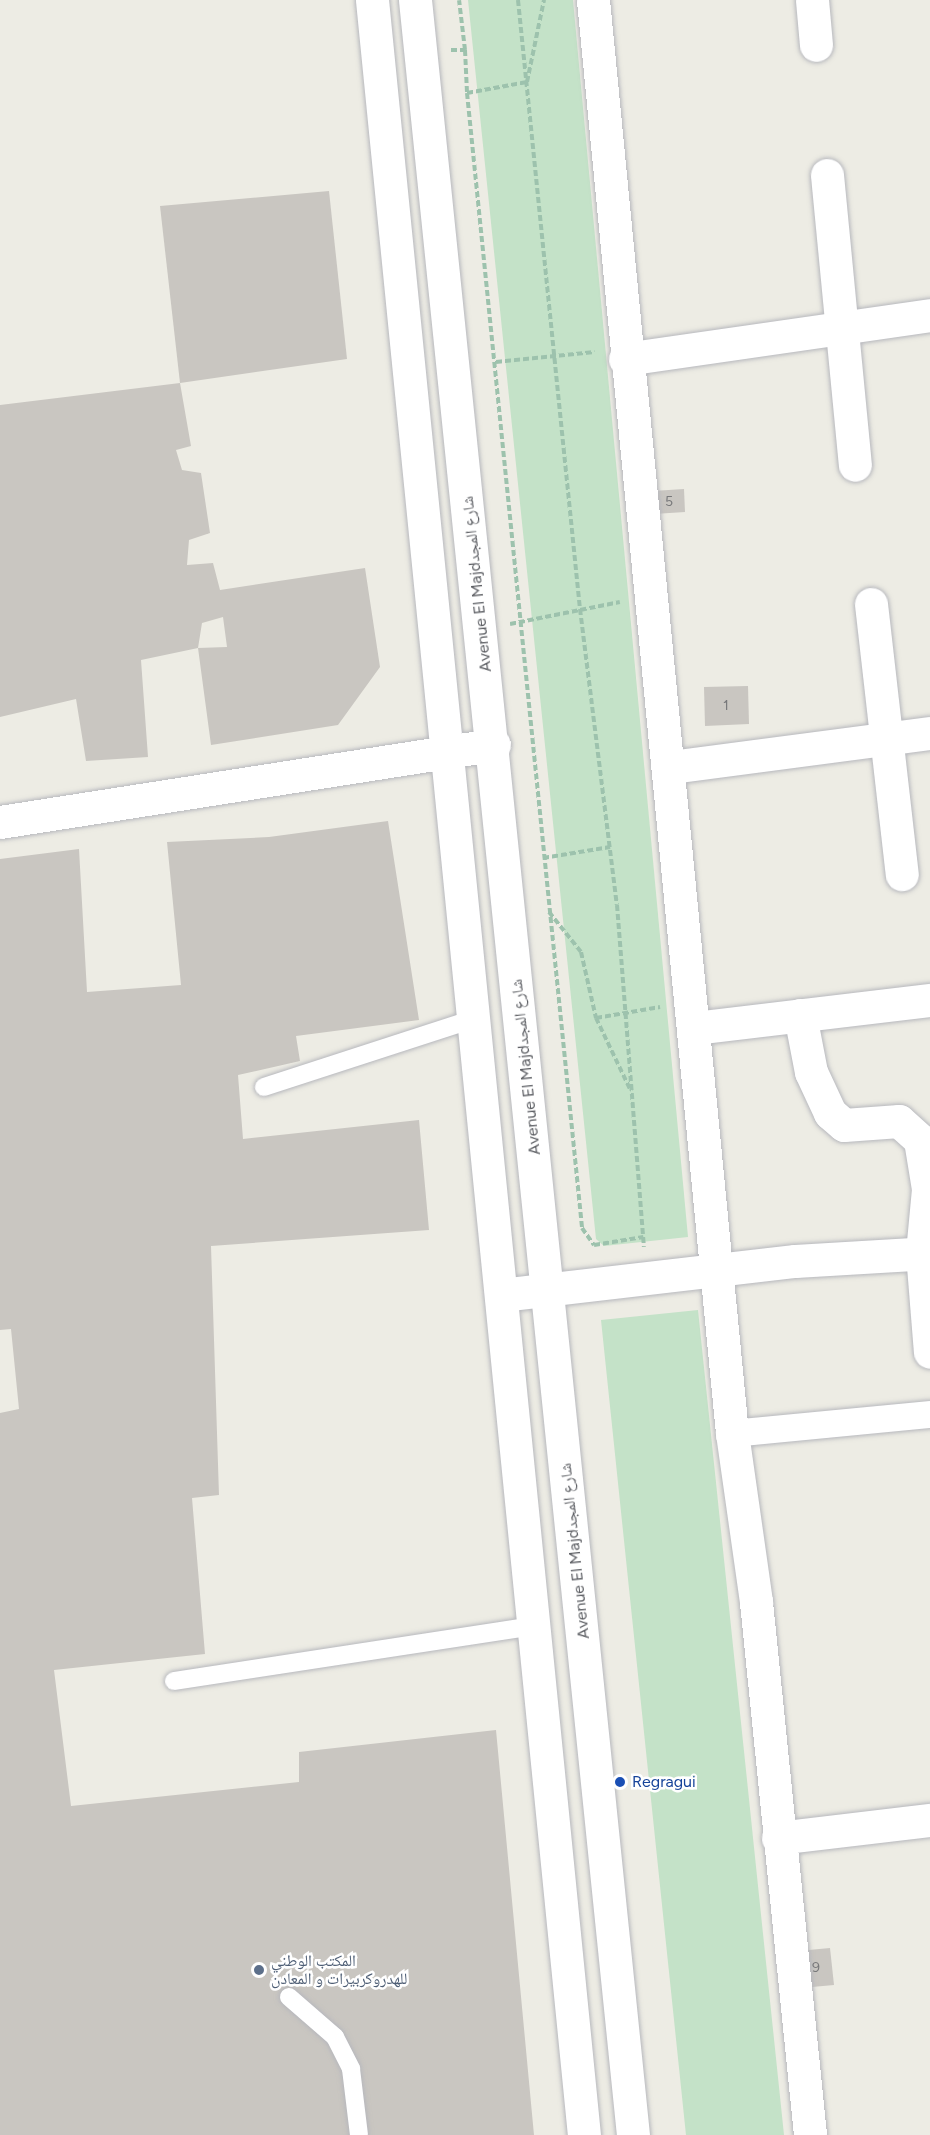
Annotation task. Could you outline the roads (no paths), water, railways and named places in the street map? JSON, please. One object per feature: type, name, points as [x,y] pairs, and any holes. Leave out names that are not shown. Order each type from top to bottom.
[{"type":"street","points":[[372,0],[584,2135]]},
{"type":"street","name":"Avenue El Majdشارع المجد","points":[[415,0],[494,745],[633,2135]]},
{"type":"street","points":[[592,0],[625,353],[671,767],[720,1269],[732,1433],[810,2135]]},
{"type":"street","points":[[812,0],[816,45]]},
{"type":"street","points":[[827,176],[839,329],[855,465]]},
{"type":"street","points":[[625,353],[839,329],[930,315]]},
{"type":"street","points":[[871,604],[890,739],[902,874]]},
{"type":"street","points":[[671,767],[930,733]]},
{"type":"street","points":[[0,822],[494,745]]},
{"type":"street","points":[[694,1016],[800,1015],[930,1000]]},
{"type":"street","points":[[473,1018],[520,1011]]},
{"type":"street","points":[[800,1015],[812,1072],[830,1113],[844,1125],[898,1121],[920,1140],[928,1190],[926,1253],[930,1352]]},
{"type":"street","points":[[501,1295],[720,1269],[926,1253]]},
{"type":"street","points":[[732,1433],[930,1414]]},
{"type":"street","points":[[778,1838],[930,1820]]},
{"type":"lane","points":[[264,1087],[473,1018]]},
{"type":"lane","points":[[174,1681],[534,1626]]},
{"type":"lane","points":[[289,1997],[335,2037],[351,2068],[359,2135]]},
{"type":"place","name":"Regragui","points":[[620,1782]]},
{"type":"place","name":"المكتب الوطني للهدروكربيرات و المعادن","points":[[259,1970]]}]
